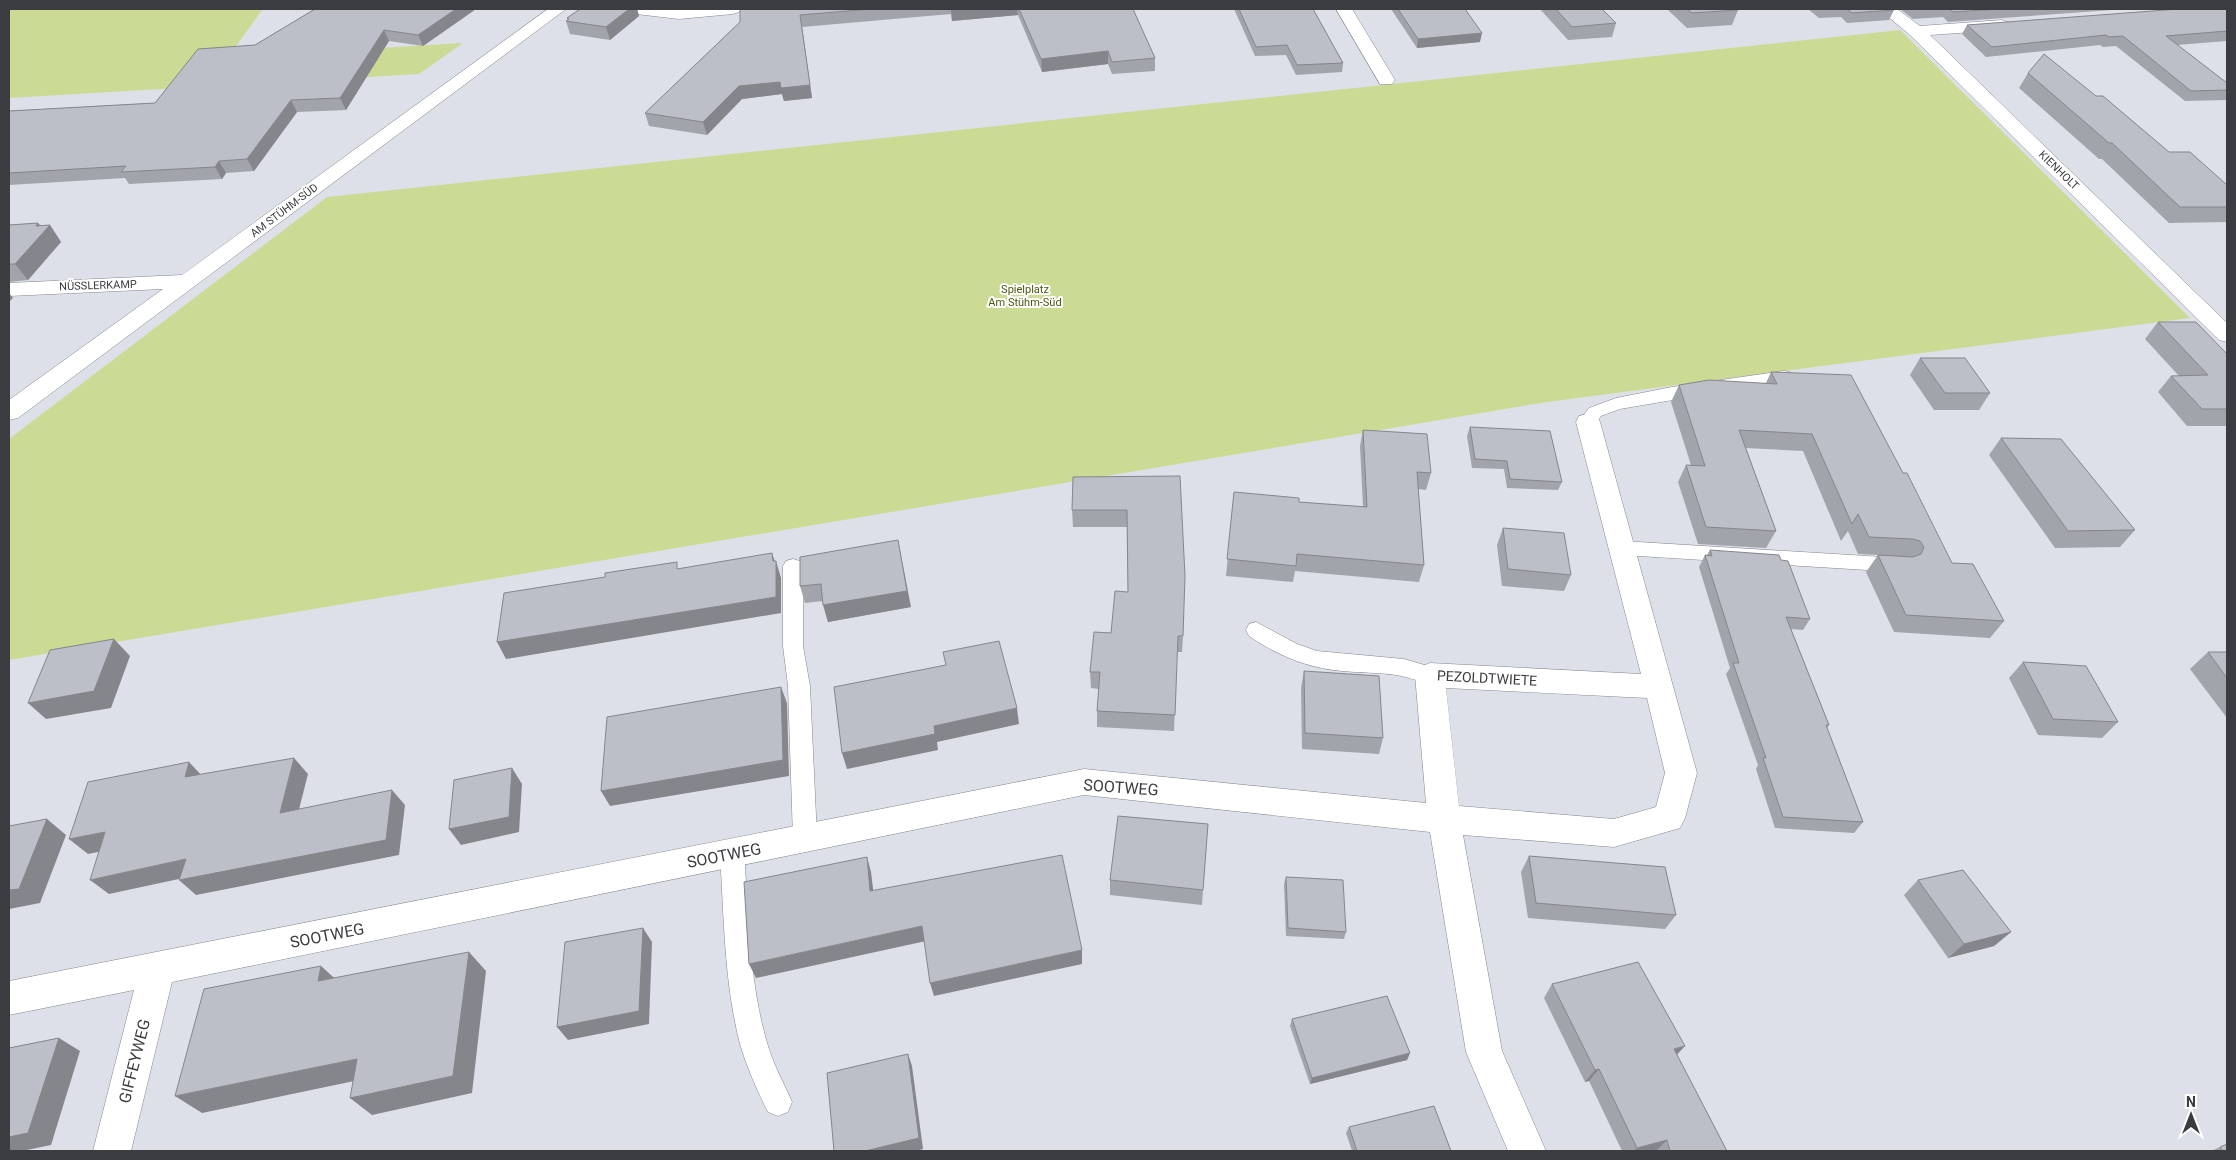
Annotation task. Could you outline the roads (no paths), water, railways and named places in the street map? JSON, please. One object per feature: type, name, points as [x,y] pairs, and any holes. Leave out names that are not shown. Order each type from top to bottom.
[{"type":"street","name":"AM STÜHM-SÜD","points":[[9,412],[558,9]]},
{"type":"street","points":[[636,9],[679,14],[733,9]]},
{"type":"street","points":[[1344,9],[1386,80]]},
{"type":"street","name":"KIENHOLT","points":[[1888,9],[1916,32],[2218,316],[2227,335]]},
{"type":"street","points":[[1916,32],[2022,23]]},
{"type":"street","name":"NÜSSLERKAMP","points":[[9,289],[188,281]]},
{"type":"street","points":[[1444,819],[1614,833],[1669,818],[1681,773],[1588,422]]},
{"type":"street","name":"PEZOLDTWIETE","points":[[1527,1151],[1484,1052],[1444,819],[1430,675],[1659,687]]},
{"type":"street","name":"SOOTWEG","points":[[9,998],[156,970],[1084,782],[1444,819]]},
{"type":"street","name":"GIFFEYWEG","points":[[112,1151],[156,970]]},
{"type":"lane","points":[[1588,422],[1595,412],[1616,404],[1784,376]]},
{"type":"lane","points":[[1622,548],[1900,565]]},
{"type":"lane","points":[[793,566],[793,646],[803,753],[805,838]]},
{"type":"lane","points":[[1256,630],[1276,644],[1306,657],[1329,662],[1382,664],[1413,668],[1430,675]]},
{"type":"lane","points":[[732,853],[742,995],[767,1084],[778,1102]]},
{"type":"park label","name":"Spielplatz Am Stühm-Süd","points":[[1025,295]]}]
